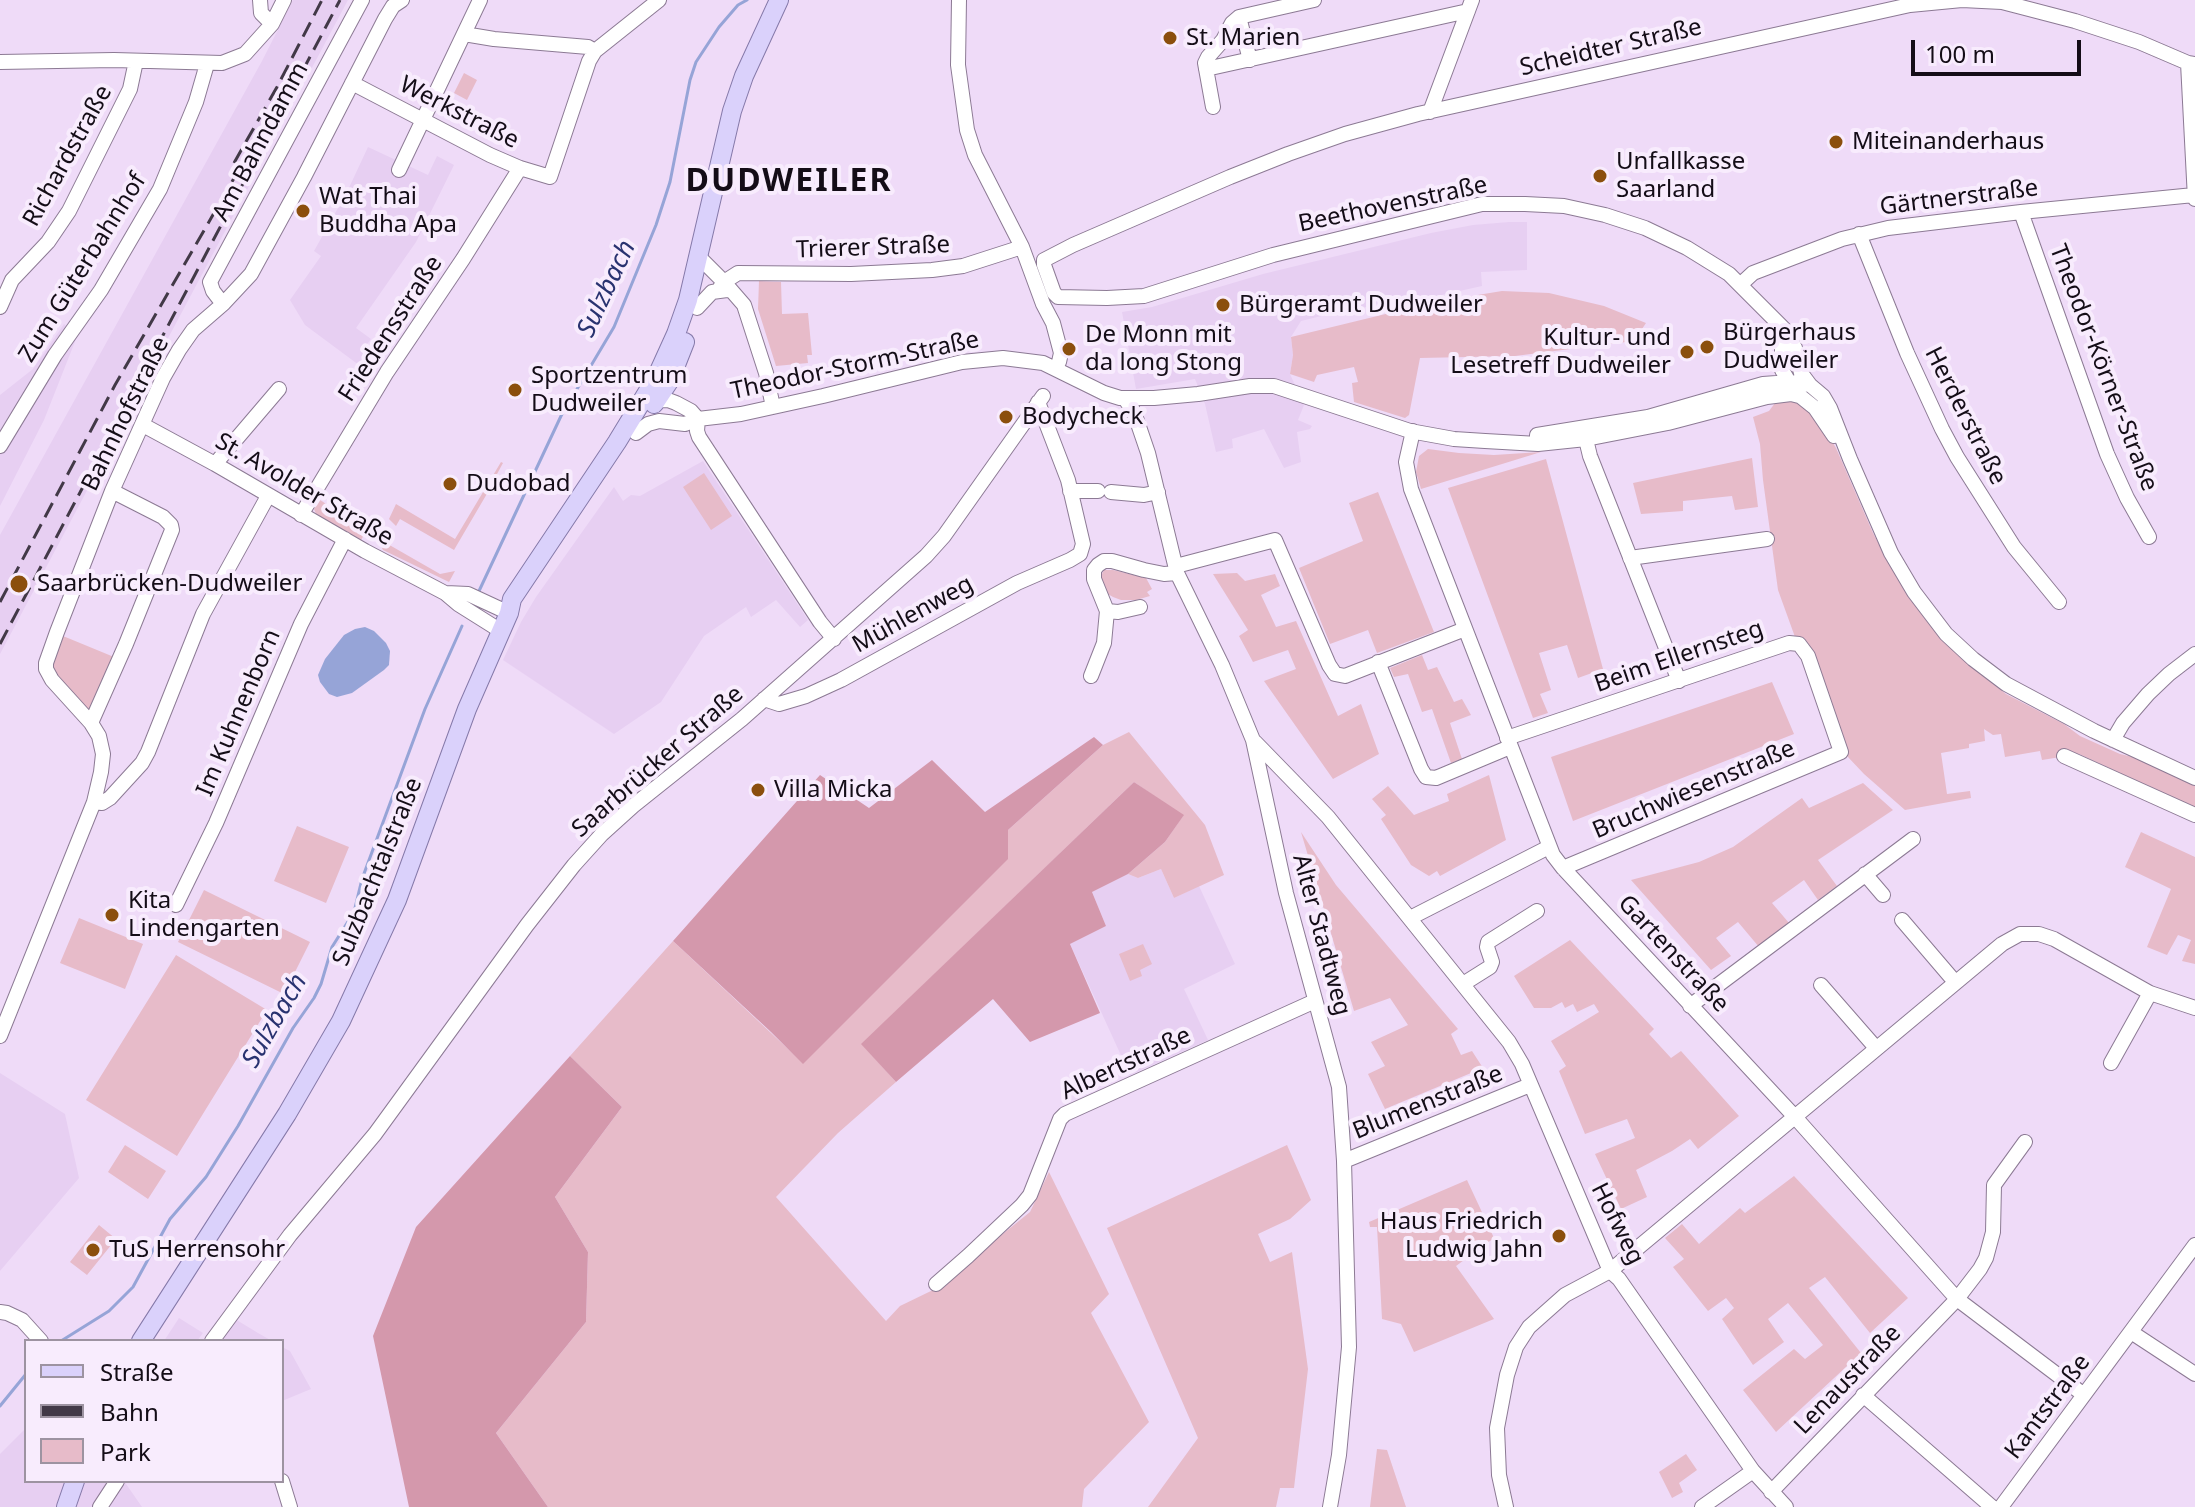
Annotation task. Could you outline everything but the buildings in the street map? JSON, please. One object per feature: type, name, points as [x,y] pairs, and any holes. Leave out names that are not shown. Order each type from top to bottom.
[{"type":"main road","name":"Sulzbachtalstraße","points":[[515,608],[512,599],[648,403],[662,377],[676,334],[692,304],[732,111],[744,76],[779,0]]},
{"type":"main road","name":"Sulzbachtalstraße","points":[[142,1339],[287,1114],[341,1021],[397,900],[467,709],[501,631],[636,433],[648,403]]},
{"type":"main road","points":[[66,1507],[74,1483]]},
{"type":"street","points":[[260,0],[261,13],[272,24]]},
{"type":"street","points":[[0,62],[222,63],[245,54],[272,24],[284,0]]},
{"type":"street","name":"Am Bahndamm","points":[[223,304],[210,282],[362,0]]},
{"type":"street","name":"Bahnhofstraße","points":[[91,723],[52,680],[46,663],[112,491],[163,378],[179,350],[193,330],[251,274],[385,19],[393,6],[402,0]]},
{"type":"street","points":[[399,170],[480,0]]},
{"type":"street","points":[[464,34],[588,47],[595,51],[659,0]]},
{"type":"street","points":[[959,0],[963,115],[975,155],[1022,247],[1056,331],[1061,353],[1059,362]]},
{"type":"street","points":[[1213,107],[1205,63],[1232,23],[1239,17],[1314,0]]},
{"type":"street","name":"Scheidter Straße","points":[[1051,255],[1288,154],[1345,134],[1910,2],[1962,0],[2047,6],[2191,64]]},
{"type":"street","points":[[1206,69],[1470,6]]},
{"type":"street","points":[[1430,112],[1470,6]]},
{"type":"street","points":[[1239,17],[1250,60]]},
{"type":"street","name":"Werkstraße","points":[[352,83],[520,168],[550,177],[595,51]]},
{"type":"street","name":"Richardstraße","points":[[0,307],[12,280],[48,242],[69,211],[130,89],[136,61]]},
{"type":"street","name":"Zum Güterbahnhof","points":[[0,446],[55,355],[101,290],[160,189],[196,102],[207,64]]},
{"type":"street","points":[[2191,64],[2195,197]]},
{"type":"street","name":"Friedensstraße","points":[[301,515],[387,372],[520,168]]},
{"type":"street","name":"Gärtnerstraße","points":[[1740,285],[1753,273],[1859,234],[1888,228],[2021,212],[2195,197]]},
{"type":"street","name":"Beethovenstraße","points":[[1051,255],[1044,260],[1044,265],[1058,297],[1120,298],[1161,292],[1273,255],[1482,204],[1564,206],[1645,228],[1687,248],[1729,274],[1790,337],[1799,367],[1830,408],[1891,553],[1914,592],[1946,634],[2006,684],[2113,740],[2195,778]]},
{"type":"street","name":"Theodor-Körner-Straße","points":[[2021,212],[2107,454],[2149,537]]},
{"type":"street","name":"Herderstraße","points":[[1859,234],[1907,353],[1957,457],[2014,547],[2059,602]]},
{"type":"street","name":"Trierer Straße","points":[[692,304],[726,288],[732,275],[743,272],[851,274],[932,270],[963,266],[1022,247]]},
{"type":"street","points":[[702,260],[744,305],[773,407]]},
{"type":"street","name":"Beethovenstraße","points":[[1763,309],[1777,329],[1782,343],[1786,376],[1799,396],[1815,408],[1850,459]]},
{"type":"street","name":"Theodor-Storm-Straße","points":[[636,433],[648,424],[659,421],[685,424],[698,419],[773,407],[962,362],[1003,358],[1043,363],[1104,393],[1125,399],[1274,386],[1413,431],[1454,439],[1538,444],[1668,423],[1765,391],[1786,376]]},
{"type":"street","points":[[1786,376],[1799,367]]},
{"type":"street","points":[[1786,376],[1810,385]]},
{"type":"street","points":[[662,377],[676,403]]},
{"type":"street","points":[[215,464],[279,389]]},
{"type":"street","points":[[1765,391],[1799,396]]},
{"type":"street","name":"Saarbrücker Straße","points":[[213,1339],[290,1235],[382,1124],[574,865],[633,806],[764,699],[905,576],[944,536],[1041,399],[1046,424],[1070,491]]},
{"type":"street","name":"Alter Stadtweg","points":[[1125,399],[1138,423],[1176,570],[1222,665],[1253,740],[1286,893],[1339,1087],[1349,1360],[1330,1507]]},
{"type":"street","points":[[648,403],[668,400],[691,411],[698,419],[699,437],[834,639]]},
{"type":"street","points":[[648,403],[660,410],[669,422]]},
{"type":"street","name":"St. Avolder Straße","points":[[143,425],[445,593],[501,631]]},
{"type":"street","name":"Gartenstraße","points":[[1413,431],[1406,462],[1409,482],[1549,847],[1563,868],[1795,1117],[1957,1299],[2084,1395]]},
{"type":"street","points":[[1585,434],[1590,456],[1679,681]]},
{"type":"street","points":[[0,1036],[94,802],[103,754],[99,736],[91,723],[130,637],[172,530],[163,517],[112,491]]},
{"type":"street","points":[[1098,565],[1081,551],[1070,491],[1144,495],[1158,492]]},
{"type":"street","points":[[94,802],[102,803],[110,798],[142,763],[203,614],[268,496]]},
{"type":"street","name":"Im Kuhnenborn","points":[[176,905],[216,823],[301,624],[345,539]]},
{"type":"street","points":[[1630,558],[1767,539]]},
{"type":"street","points":[[1091,676],[1104,643],[1107,611],[1094,579],[1094,570],[1104,561],[1154,572],[1176,570],[1275,540],[1329,665],[1335,674],[1345,676],[1465,629]]},
{"type":"street","name":"Mühlenweg","points":[[764,699],[779,704],[806,696],[1017,583],[1070,560],[1081,551]]},
{"type":"street","name":"St. Avolder Straße","points":[[445,593],[468,594],[515,608]]},
{"type":"street","points":[[1107,611],[1140,607]]},
{"type":"street","name":"Beim Ellernsteg","points":[[1378,662],[1426,777],[1436,778],[1509,742],[1789,643],[1799,644],[1808,656],[1841,752]]},
{"type":"street","points":[[2113,740],[2148,694],[2195,654]]},
{"type":"street","name":"Hofweg","points":[[1253,740],[1328,817],[1509,1042],[1610,1271],[1619,1279],[1753,1471],[1786,1507]]},
{"type":"street","name":"Bruchwiesenstraße","points":[[1563,868],[1841,752]]},
{"type":"street","points":[[2064,756],[2195,815]]},
{"type":"street","points":[[1690,1006],[1913,839]]},
{"type":"street","points":[[1410,918],[1549,847]]},
{"type":"street","points":[[1865,874],[1883,895]]},
{"type":"street","points":[[1463,984],[1490,967],[1488,942],[1537,911]]},
{"type":"street","points":[[1902,920],[1955,982]]},
{"type":"street","points":[[1506,1507],[1499,1475],[1497,1428],[1507,1375],[1516,1347],[1529,1327],[1565,1295],[1610,1271],[2008,940],[2028,933],[2054,939],[2150,993],[2195,1008]]},
{"type":"street","points":[[1821,985],[1876,1048]]},
{"type":"street","points":[[2111,1063],[2150,993]]},
{"type":"street","name":"Albertstraße","points":[[936,1284],[1030,1195],[1060,1119],[1065,1114],[1315,1001]]},
{"type":"street","name":"Blumenstraße","points":[[1344,1161],[1530,1085]]},
{"type":"street","name":"Lenaustraße","points":[[1771,1492],[1957,1299],[1980,1269],[1993,1232],[1994,1185],[2025,1142]]},
{"type":"street","name":"Kantstraße","points":[[2001,1507],[2195,1245]]},
{"type":"street","points":[[0,1312],[22,1320],[39,1339]]},
{"type":"street","points":[[2131,1332],[2195,1374]]},
{"type":"street","points":[[1863,1395],[1992,1507]]},
{"type":"street","points":[[1702,1507],[1753,1471]]},
{"type":"street","points":[[100,1507],[116,1483]]},
{"type":"street","points":[[283,1483],[290,1507]]},
{"type":"shaded area","points":[[293,0],[348,0],[0,654],[0,535]]},
{"type":"shaded area","points":[[368,147],[428,175],[437,156],[454,165],[416,242],[356,328],[371,339],[365,347],[377,355],[367,371],[305,325],[290,300],[321,256],[314,251]]},
{"type":"shaded area","points":[[1527,222],[1527,270],[1481,272],[1482,286],[1386,306],[1385,302],[1301,321],[1291,337],[1293,355],[1290,374],[1304,405],[1298,420],[1312,426],[1297,432],[1301,462],[1284,468],[1264,429],[1232,439],[1233,448],[1216,452],[1205,404],[1195,379],[1136,389],[1122,312],[1152,307],[1263,274],[1431,233]]},
{"type":"shaded area","points":[[64,324],[78,334],[44,420],[0,506],[0,395],[33,369]]},
{"type":"shaded area","points":[[703,461],[808,620],[800,627],[776,600],[751,617],[746,607],[704,636],[661,702],[614,734],[503,660],[536,597],[614,487],[623,501],[631,495],[640,496]]},
{"type":"shaded area","points":[[1094,737],[1103,745],[1008,830],[1008,859],[803,1064],[673,941],[820,775],[869,808],[932,760],[985,812]]},
{"type":"shaded area","points":[[1134,782],[1184,815],[1165,842],[1128,874],[1092,892],[1106,926],[1070,944],[1100,1013],[1030,1042],[993,999],[896,1082],[861,1044]]},
{"type":"shaded area","points":[[1161,869],[1174,898],[1199,886],[1235,964],[1184,989],[1208,1040],[1130,1075],[1070,944],[1106,926],[1092,892],[1128,874],[1138,878]]},
{"type":"shaded area","points":[[570,1056],[622,1107],[555,1197],[588,1252],[586,1322],[496,1433],[548,1507],[409,1507],[373,1336],[416,1227]]},
{"type":"shaded area","points":[[0,1073],[65,1114],[79,1178],[0,1271]]},
{"type":"shaded area","points":[[179,1318],[203,1333],[198,1339],[165,1339]]},
{"type":"shaded area","points":[[235,1319],[268,1339],[221,1339]]},
{"type":"shaded area","points":[[284,1348],[290,1351],[311,1389],[284,1400]]},
{"type":"shaded area","points":[[24,1430],[24,1483],[125,1483],[142,1507],[0,1507],[0,1454]]},
{"type":"green space","points":[[464,73],[477,80],[467,100],[454,93]]},
{"type":"green space","points":[[759,281],[781,282],[782,314],[808,313],[812,355],[807,355],[808,363],[776,366],[758,309]]},
{"type":"green space","points":[[1502,291],[1549,293],[1604,306],[1646,323],[1634,341],[1515,356],[1420,358],[1409,415],[1405,418],[1354,402],[1352,383],[1358,382],[1354,367],[1317,375],[1314,382],[1290,374],[1293,355],[1291,337],[1435,302]]},
{"type":"green space","points":[[1783,401],[1797,401],[1822,424],[1897,578],[1921,613],[1954,651],[2006,694],[2064,724],[2080,736],[2195,786],[2195,808],[2079,754],[2042,760],[2040,751],[2005,757],[2001,734],[1993,735],[1984,729],[1985,741],[1969,744],[1969,748],[1941,753],[1947,794],[1970,791],[1971,798],[1905,810],[1864,774],[1847,756],[1778,590],[1760,444],[1753,417]]},
{"type":"green space","points":[[1428,449],[1494,455],[1541,452],[1421,489],[1416,472],[1419,456]]},
{"type":"green space","points":[[1752,458],[1758,507],[1735,510],[1732,496],[1683,501],[1683,511],[1641,514],[1633,483]]},
{"type":"green space","points":[[1546,459],[1603,669],[1578,678],[1567,645],[1539,653],[1551,690],[1540,694],[1548,713],[1533,718],[1448,488]]},
{"type":"green space","points":[[501,462],[497,474],[505,479],[503,484],[495,480],[454,550],[400,519],[396,526],[389,519],[396,504],[455,539]]},
{"type":"green space","points":[[704,473],[732,516],[711,530],[683,487]]},
{"type":"green space","points":[[1378,492],[1434,632],[1377,653],[1368,630],[1330,644],[1299,568],[1363,541],[1349,503]]},
{"type":"green space","points":[[320,500],[367,530],[361,540],[316,514],[314,509]]},
{"type":"green space","points":[[385,533],[390,536],[386,543],[440,574],[455,571],[449,582],[383,550],[380,544]]},
{"type":"green space","points":[[1104,570],[1146,578],[1152,589],[1147,592],[1150,596],[1136,600],[1113,597],[1106,593],[1102,584]]},
{"type":"green space","points":[[1237,573],[1245,581],[1275,574],[1280,586],[1261,595],[1276,627],[1296,621],[1338,716],[1361,704],[1379,754],[1333,779],[1264,681],[1296,669],[1288,650],[1253,662],[1239,636],[1248,630],[1213,574]]},
{"type":"green space","points":[[63,636],[114,657],[91,714],[53,671],[52,660]]},
{"type":"green space","points":[[1422,655],[1428,670],[1437,667],[1454,702],[1462,699],[1471,715],[1450,723],[1462,759],[1451,763],[1432,709],[1422,712],[1408,674],[1394,677],[1390,668]]},
{"type":"green space","points":[[1772,682],[1794,734],[1573,821],[1551,757]]},
{"type":"green space","points":[[1129,732],[1205,825],[1224,875],[1174,898],[1161,869],[1138,878],[1128,874],[1165,842],[1183,816],[1134,782],[862,1044],[896,1082],[838,1133],[776,1197],[886,1321],[900,1306],[933,1290],[1030,1212],[1049,1172],[1109,1294],[1091,1313],[1149,1422],[1084,1489],[1082,1507],[548,1507],[496,1433],[586,1322],[588,1252],[555,1197],[622,1107],[570,1056],[673,941],[803,1063],[1008,830],[1103,745]]},
{"type":"green space","points":[[1489,775],[1506,840],[1440,876],[1437,871],[1429,876],[1411,865],[1381,819],[1386,815],[1372,799],[1388,786],[1414,815],[1449,801],[1447,794]]},
{"type":"green space","points":[[1863,783],[1893,810],[1818,860],[1837,886],[1818,900],[1804,880],[1772,903],[1789,923],[1759,947],[1738,922],[1716,938],[1731,956],[1711,970],[1631,880],[1699,862],[1733,847],[1802,798],[1809,808]]},
{"type":"green space","points":[[297,826],[349,847],[326,903],[274,881]]},
{"type":"green space","points":[[1301,832],[1336,885],[1458,1029],[1451,1034],[1461,1055],[1472,1051],[1483,1068],[1385,1109],[1368,1074],[1385,1066],[1371,1042],[1408,1025],[1390,998],[1354,1011]]},
{"type":"green space","points":[[2141,832],[2195,857],[2195,964],[2182,961],[2191,940],[2178,935],[2167,955],[2147,947],[2171,889],[2125,867]]},
{"type":"green space","points":[[204,890],[310,942],[284,994],[178,942]]},
{"type":"green space","points":[[79,918],[143,944],[125,989],[60,963]]},
{"type":"green space","points":[[1570,940],[1654,1029],[1649,1034],[1671,1058],[1681,1051],[1739,1116],[1698,1149],[1690,1139],[1636,1170],[1647,1197],[1621,1209],[1595,1154],[1635,1138],[1627,1119],[1585,1134],[1559,1071],[1566,1066],[1551,1041],[1599,1012],[1594,1004],[1577,1012],[1573,1004],[1565,1008],[1562,1002],[1551,1008],[1534,1008],[1514,976]]},
{"type":"green space","points":[[1143,944],[1152,964],[1140,970],[1142,976],[1130,981],[1119,954]]},
{"type":"green space","points":[[176,955],[267,1010],[177,1156],[86,1100]]},
{"type":"green space","points":[[125,1145],[166,1171],[148,1199],[108,1172]]},
{"type":"green space","points":[[1287,1145],[1311,1200],[1290,1219],[1258,1234],[1270,1262],[1292,1252],[1308,1369],[1294,1488],[1280,1488],[1276,1507],[1148,1507],[1198,1438],[1107,1228]]},
{"type":"green space","points":[[1794,1176],[1908,1298],[1870,1333],[1825,1277],[1809,1288],[1861,1353],[1776,1432],[1743,1390],[1794,1349],[1805,1359],[1823,1345],[1788,1303],[1768,1319],[1784,1342],[1753,1365],[1722,1319],[1734,1308],[1726,1298],[1708,1311],[1673,1267],[1684,1259],[1665,1238],[1682,1224],[1699,1244],[1740,1208],[1745,1213]]},
{"type":"green space","points":[[1467,1180],[1494,1238],[1456,1266],[1494,1319],[1414,1352],[1401,1324],[1382,1319],[1377,1227],[1370,1227],[1369,1222]]},
{"type":"green space","name":"TuS Herrensohr","points":[[99,1225],[116,1239],[87,1275],[70,1262]]},
{"type":"green space","points":[[1377,1449],[1387,1450],[1406,1507],[1370,1507]]},
{"type":"green space","points":[[1686,1454],[1697,1470],[1679,1483],[1683,1492],[1672,1498],[1659,1472]]},
{"type":"water","points":[[365,627],[386,643],[390,651],[389,665],[352,693],[337,697],[329,694],[318,675],[325,659],[344,635]]},
{"type":"waterway","name":"Sulzbach","points":[[479,591],[561,416],[614,327],[656,225],[670,182],[696,62],[719,27],[738,5],[747,0]]},
{"type":"waterway","name":"Sulzbach","points":[[64,1339],[109,1311],[133,1287],[170,1219],[206,1177],[293,1028],[314,998],[332,947],[354,912],[362,879],[425,709],[462,626]]},
{"type":"waterway","name":"Sulzbach","points":[[0,1406],[24,1376]]},
{"type":"railway","points":[[234,163],[322,0]]},
{"type":"railway","points":[[0,644],[340,0]]},
{"type":"railway","points":[[0,602],[115,385],[248,154]]},
{"type":"place","name":"St. Marien","points":[[1170,38]]},
{"type":"place","name":"Miteinanderhaus","points":[[1836,142]]},
{"type":"place","name":"Unfallkasse Saarland","points":[[1600,176]]},
{"type":"place","name":"Wat Thai Buddha Apa","points":[[303,211]]},
{"type":"place","name":"Bürgeramt Dudweiler","points":[[1223,305]]},
{"type":"place","name":"Bürgerhaus Dudweiler","points":[[1707,347]]},
{"type":"place","name":"De Monn mit da long Stong","points":[[1069,349]]},
{"type":"place","name":"Kultur- und Lesetreff Dudweiler","points":[[1687,352]]},
{"type":"place","name":"Sportzentrum Dudweiler","points":[[515,390]]},
{"type":"place","name":"Bodycheck","points":[[1006,417]]},
{"type":"place","name":"Dudobad","points":[[450,484]]},
{"type":"place","name":"Saarbrücken-Dudweiler","points":[[19,584]]},
{"type":"place","name":"Villa Micka","points":[[758,790]]},
{"type":"place","name":"Kita Lindengarten","points":[[112,915]]},
{"type":"place","name":"Haus Friedrich Ludwig Jahn","points":[[1559,1236]]},
{"type":"place","name":"TuS Herrensohr","points":[[93,1250]]},
{"type":"district","name":"DUDWEILER","points":[[789,182]]}]
